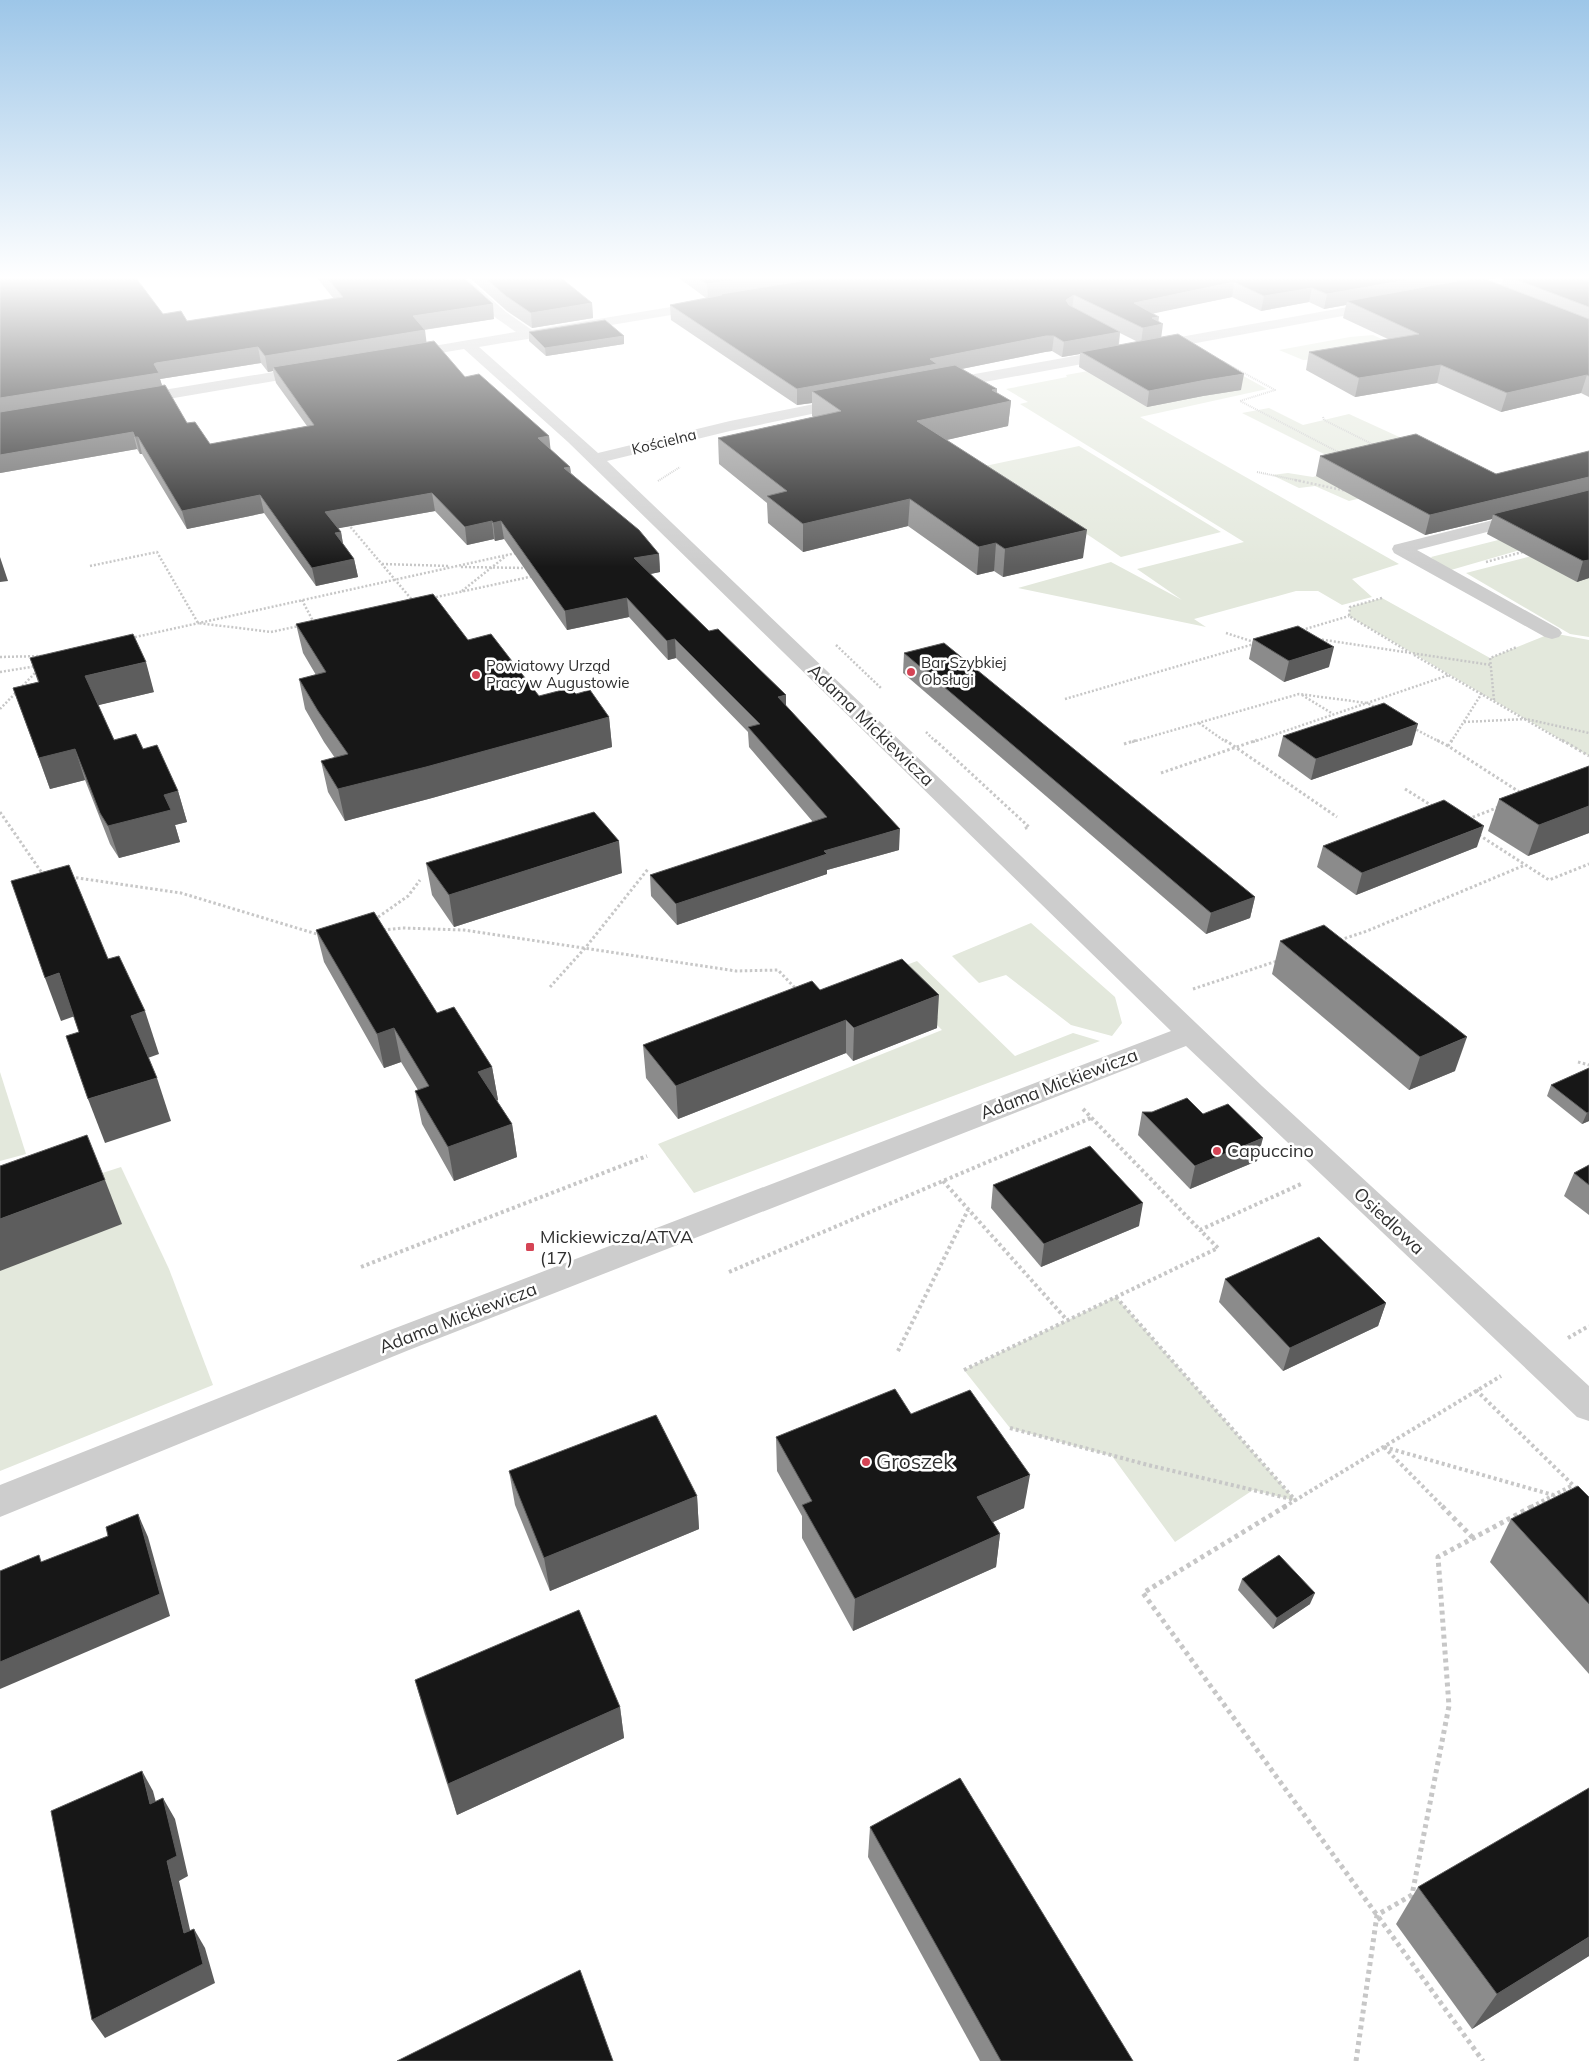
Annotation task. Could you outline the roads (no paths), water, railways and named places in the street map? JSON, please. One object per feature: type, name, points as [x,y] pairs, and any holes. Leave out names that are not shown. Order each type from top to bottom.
[{"type":"street","points":[[116,403],[291,374]]},
{"type":"street","name":"Adama Mickiewicza","points":[[0,1501],[406,1338],[1059,1083],[1190,1034],[640,502],[501,374]]},
{"type":"street","points":[[928,387],[999,374]]},
{"type":"street","name":"Kościelna","points":[[595,459],[730,426],[861,400]]},
{"type":"street","points":[[1552,633],[1401,549],[1589,501]]},
{"type":"street","name":"Osiedlowa","points":[[1190,1034],[1332,1169],[1589,1407]]},
{"type":"place","name":"Bar Szybkiej Obsługi","points":[[911,672]]},
{"type":"place","name":"Powiatowy Urząd Pracy w Augustowie","points":[[476,675]]},
{"type":"place","name":"Capuccino","points":[[1217,1151]]},
{"type":"place","name":"Mickiewicza/ATVA (17)","points":[[530,1247]]},
{"type":"place","name":"Groszek","points":[[866,1462]]}]
